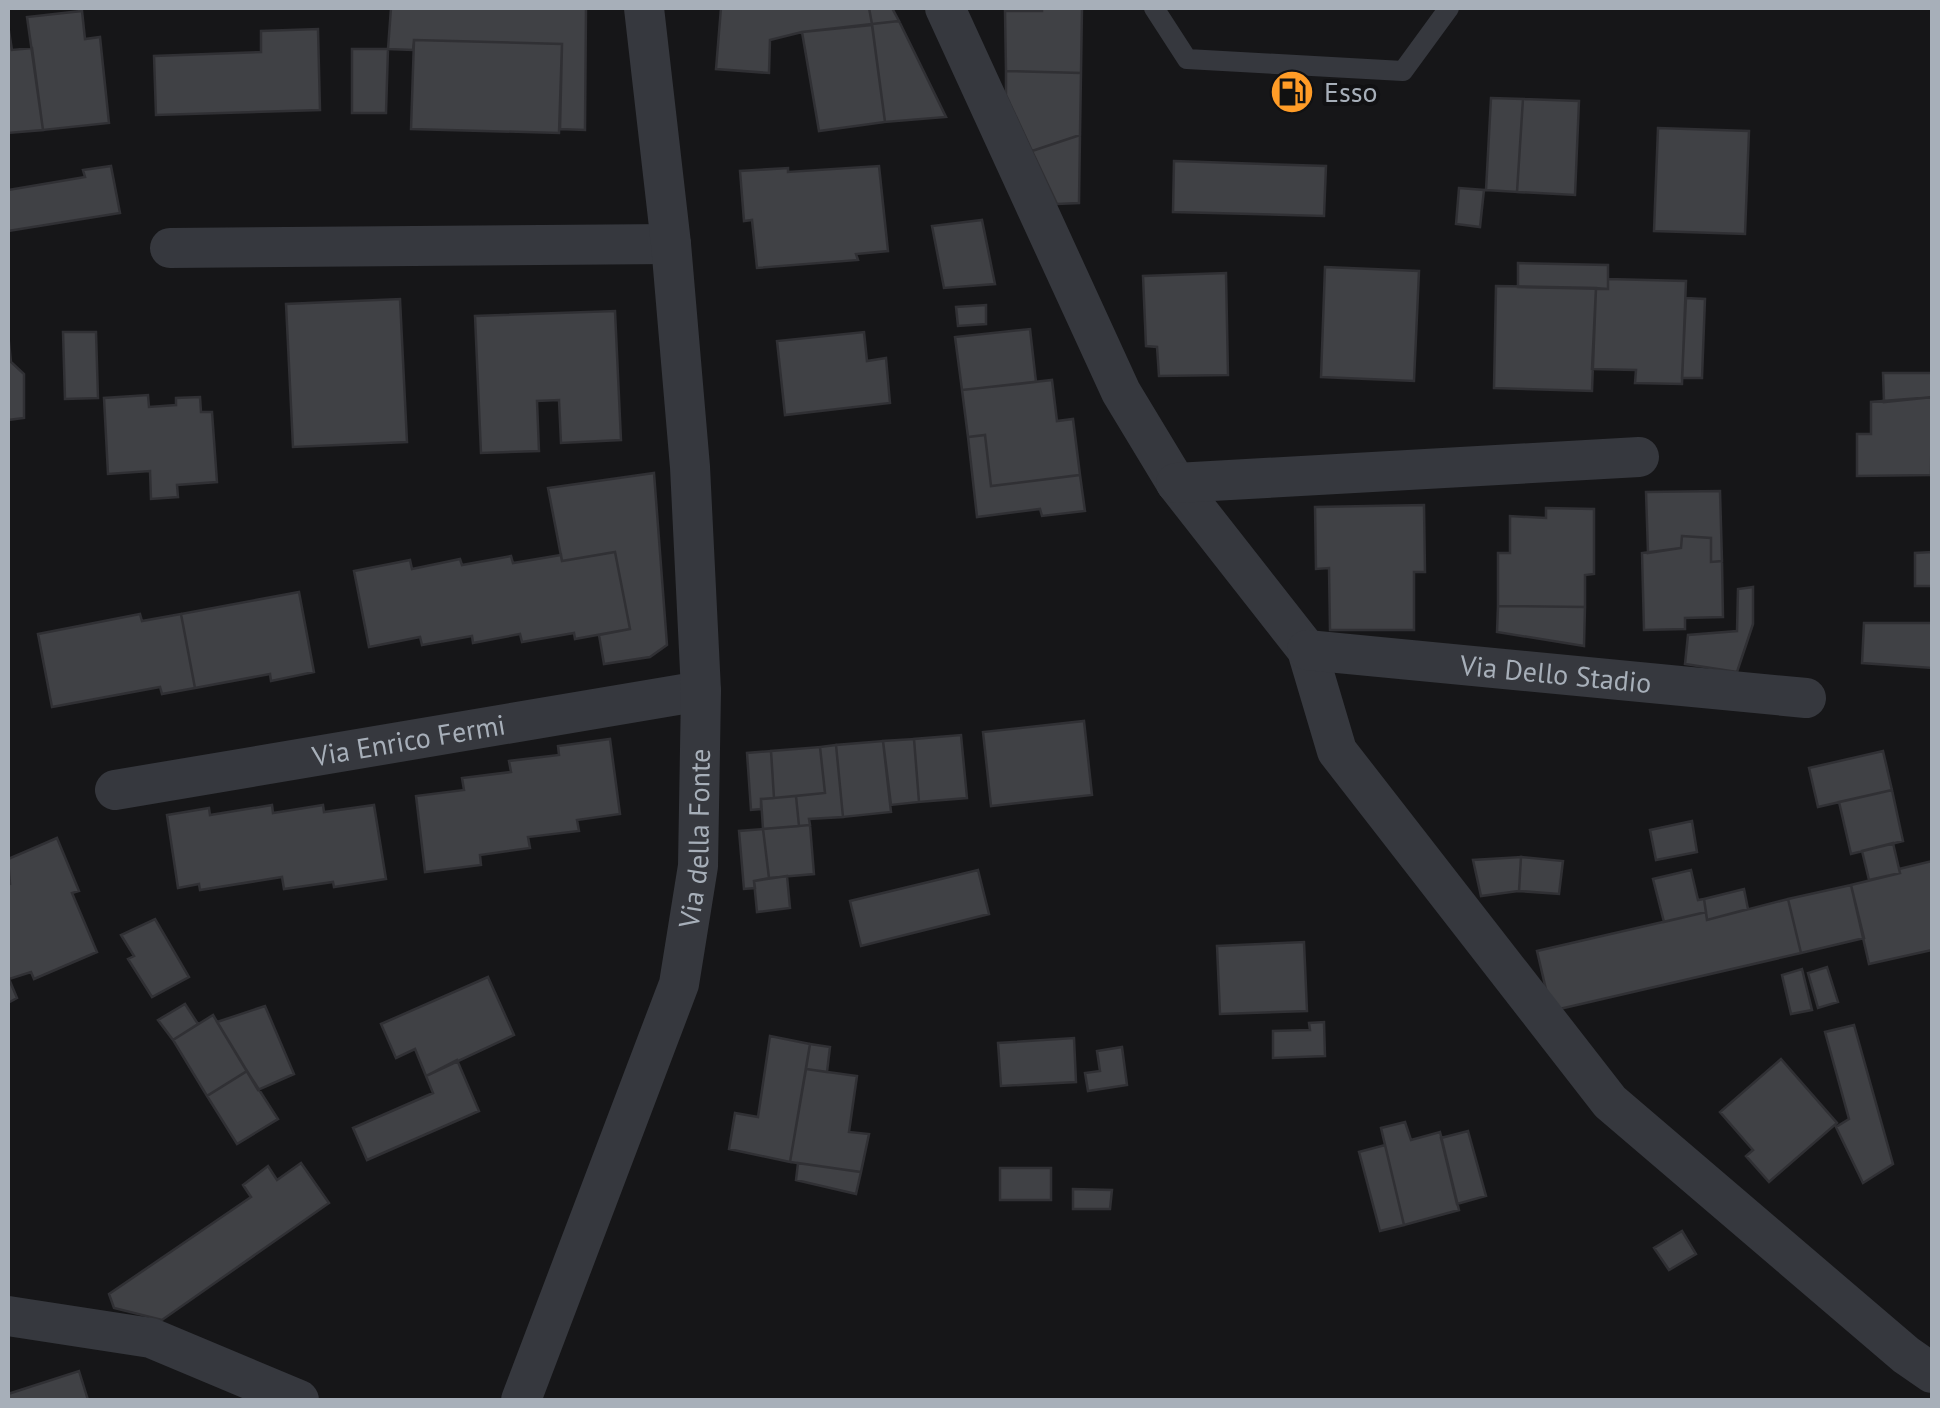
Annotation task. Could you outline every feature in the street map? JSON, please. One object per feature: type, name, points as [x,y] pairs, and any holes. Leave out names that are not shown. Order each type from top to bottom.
[{"type":"street","name":"Via della Fonte","points":[[521,1400],[679,984],[698,866],[701,691],[690,468],[671,244],[644,8]]},
{"type":"street","points":[[945,8],[1120,392],[1176,483],[1307,650],[1338,752],[1610,1102],[1906,1356],[1932,1372]]},
{"type":"street","points":[[170,248],[671,244]]},
{"type":"street","points":[[1176,483],[1638,457]]},
{"type":"street","name":"Via Dello Stadio","points":[[1307,650],[1806,698]]},
{"type":"street","name":"Via Enrico Fermi","points":[[115,790],[701,691]]},
{"type":"street","points":[[8,1316],[151,1338],[299,1400]]},
{"type":"lane","points":[[1154,8],[1186,59],[1403,70],[1449,8]]},
{"type":"building","points":[[391,8],[586,8],[585,130],[560,129],[562,44],[414,40],[413,50],[388,49]]},
{"type":"building","points":[[721,8],[869,8],[872,24],[770,40],[769,73],[716,69]]},
{"type":"building","points":[[869,8],[892,8],[899,21],[872,24]]},
{"type":"building","points":[[1082,8],[1081,73],[1006,71],[1005,11]]},
{"type":"building","points":[[82,11],[85,39],[100,37],[109,123],[43,130],[27,17]]},
{"type":"building","points":[[899,21],[946,117],[885,122],[872,24]]},
{"type":"building","points":[[8,25],[12,50],[32,48],[43,130],[8,133]]},
{"type":"building","points":[[872,25],[885,122],[819,131],[802,32]]},
{"type":"building","points":[[318,29],[320,110],[156,115],[154,56],[261,52],[261,31]]},
{"type":"building","points":[[414,40],[562,44],[559,133],[411,129]]},
{"type":"building","points":[[352,49],[388,49],[386,113],[352,113]]},
{"type":"building","points":[[1006,71],[1081,73],[1080,135],[1032,151],[1006,95]]},
{"type":"building","points":[[1491,98],[1523,99],[1517,192],[1486,190]]},
{"type":"building","points":[[1523,99],[1579,101],[1575,195],[1517,192]]},
{"type":"building","points":[[1658,128],[1749,131],[1745,234],[1654,231]]},
{"type":"building","points":[[1080,135],[1079,203],[1057,204],[1032,151]]},
{"type":"building","points":[[1174,161],[1326,166],[1324,216],[1173,212]]},
{"type":"building","points":[[111,166],[120,213],[8,231],[8,190],[85,177],[83,170]]},
{"type":"building","points":[[879,166],[888,251],[856,254],[858,260],[757,268],[752,220],[744,221],[740,171]]},
{"type":"building","points":[[1459,188],[1484,190],[1480,227],[1456,224]]},
{"type":"building","points":[[982,220],[995,284],[944,288],[932,226]]},
{"type":"building","points":[[1518,263],[1608,265],[1608,289],[1518,287]]},
{"type":"building","points":[[1325,267],[1419,271],[1414,381],[1321,377]]},
{"type":"building","points":[[1226,273],[1228,375],[1159,376],[1157,347],[1146,346],[1143,276]]},
{"type":"building","points":[[1608,279],[1686,281],[1682,384],[1635,383],[1636,370],[1592,369],[1596,288],[1608,289]]},
{"type":"building","points":[[1496,286],[1596,288],[1592,391],[1494,388]]},
{"type":"building","points":[[1686,298],[1705,299],[1702,378],[1682,378]]},
{"type":"building","points":[[400,299],[407,442],[293,447],[286,304]]},
{"type":"building","points":[[986,305],[986,324],[958,326],[956,307]]},
{"type":"building","points":[[615,311],[621,440],[561,443],[559,400],[537,401],[539,451],[481,453],[475,316]]},
{"type":"building","points":[[1030,329],[1036,382],[962,390],[955,337]]},
{"type":"building","points":[[63,332],[96,332],[98,398],[65,399]]},
{"type":"building","points":[[864,332],[867,361],[886,358],[890,403],[785,415],[777,341]]},
{"type":"building","points":[[8,333],[11,362],[24,374],[24,418],[8,420]]},
{"type":"building","points":[[1883,373],[1932,373],[1932,397],[1884,402]]},
{"type":"building","points":[[1052,380],[1057,421],[1073,419],[1080,475],[991,486],[985,435],[968,437],[962,390]]},
{"type":"building","points":[[148,395],[149,407],[176,405],[176,398],[200,397],[201,412],[212,412],[217,482],[177,485],[178,497],[151,499],[150,471],[108,474],[104,398]]},
{"type":"building","points":[[1932,397],[1931,475],[1857,476],[1857,434],[1871,434],[1871,402]]},
{"type":"building","points":[[985,435],[991,486],[1080,475],[1085,511],[1042,516],[1040,509],[977,517],[968,437]]},
{"type":"building","points":[[654,473],[667,645],[650,657],[604,664],[599,635],[630,629],[615,552],[562,561],[548,488]]},
{"type":"building","points":[[1720,491],[1722,561],[1711,562],[1711,538],[1682,536],[1681,548],[1648,553],[1646,492]]},
{"type":"building","points":[[1424,505],[1425,572],[1414,572],[1414,630],[1330,630],[1329,568],[1316,569],[1315,507]]},
{"type":"building","points":[[1546,508],[1594,509],[1594,574],[1585,575],[1585,607],[1498,606],[1498,553],[1510,553],[1510,516],[1546,518]]},
{"type":"building","points":[[1682,536],[1711,538],[1711,562],[1722,561],[1723,617],[1685,618],[1685,629],[1644,630],[1642,553],[1681,548]]},
{"type":"building","points":[[615,552],[630,629],[575,639],[574,633],[522,642],[520,634],[473,643],[472,636],[422,645],[420,637],[369,647],[354,571],[410,560],[412,569],[460,559],[462,565],[511,556],[513,563],[561,555],[562,561]]},
{"type":"building","points":[[1932,552],[1932,586],[1915,586],[1915,553]]},
{"type":"building","points":[[1753,587],[1753,624],[1737,672],[1685,664],[1688,635],[1737,631],[1738,589]]},
{"type":"building","points":[[299,592],[314,672],[271,681],[270,674],[195,688],[181,614]]},
{"type":"building","points":[[1498,606],[1585,607],[1584,646],[1497,632]]},
{"type":"building","points":[[140,614],[142,621],[181,614],[195,688],[162,694],[160,687],[52,707],[38,634]]},
{"type":"building","points":[[1864,623],[1932,623],[1932,668],[1862,663]]},
{"type":"building","points":[[1084,721],[1092,795],[991,806],[983,732]]},
{"type":"building","points":[[961,735],[967,798],[919,802],[914,739]]},
{"type":"building","points":[[610,739],[620,814],[577,820],[579,831],[528,837],[530,848],[480,855],[481,865],[425,872],[416,796],[464,790],[462,778],[511,772],[509,761],[559,755],[558,746]]},
{"type":"building","points":[[914,739],[919,802],[891,805],[883,741]]},
{"type":"building","points":[[883,741],[891,812],[843,817],[836,745]]},
{"type":"building","points":[[836,745],[843,817],[809,819],[810,825],[799,826],[796,796],[825,793],[820,747]]},
{"type":"building","points":[[820,747],[825,793],[774,798],[771,751]]},
{"type":"building","points":[[771,751],[774,798],[761,799],[761,809],[751,810],[747,753]]},
{"type":"building","points":[[1883,751],[1892,790],[1818,807],[1809,768]]},
{"type":"building","points":[[1892,790],[1903,841],[1851,854],[1839,802]]},
{"type":"building","points":[[796,796],[799,826],[763,829],[761,799]]},
{"type":"building","points":[[272,805],[273,813],[323,805],[324,812],[374,805],[386,879],[284,889],[282,877],[200,890],[199,884],[178,888],[167,815],[209,808],[210,815]]},
{"type":"building","points":[[1692,821],[1697,852],[1656,860],[1650,830]]},
{"type":"building","points":[[810,825],[814,874],[769,878],[763,829]]},
{"type":"building","points":[[763,829],[769,878],[754,881],[755,888],[744,889],[739,831]]},
{"type":"building","points":[[57,838],[79,891],[72,893],[97,952],[34,979],[31,972],[9,979],[17,998],[8,1003],[8,859]]},
{"type":"building","points":[[1893,843],[1900,873],[1869,880],[1862,851]]},
{"type":"building","points":[[1521,857],[1519,891],[1481,896],[1473,860]]},
{"type":"building","points":[[1521,857],[1563,861],[1559,894],[1519,891]]},
{"type":"building","points":[[1932,861],[1932,950],[1869,964],[1851,885]]},
{"type":"building","points":[[978,870],[989,914],[861,946],[850,901]]},
{"type":"building","points":[[1691,870],[1698,900],[1704,899],[1706,912],[1664,922],[1653,879]]},
{"type":"building","points":[[787,876],[790,908],[757,912],[754,881]]},
{"type":"building","points":[[1851,885],[1864,938],[1801,953],[1788,899]]},
{"type":"building","points":[[1744,889],[1748,909],[1707,920],[1704,899]]},
{"type":"building","points":[[1788,899],[1801,953],[1551,1011],[1537,951],[1706,912],[1707,920]]},
{"type":"building","points":[[155,919],[189,977],[152,997],[128,959],[134,956],[121,935]]},
{"type":"building","points":[[1304,942],[1307,1011],[1220,1014],[1217,946]]},
{"type":"building","points":[[1827,967],[1838,1002],[1818,1008],[1808,973]]},
{"type":"building","points":[[1802,969],[1812,1010],[1791,1014],[1782,975]]},
{"type":"building","points":[[488,977],[514,1035],[426,1076],[415,1049],[396,1058],[381,1024]]},
{"type":"building","points":[[185,1004],[198,1024],[173,1040],[158,1020]]},
{"type":"building","points":[[265,1006],[294,1074],[258,1090],[217,1022]]},
{"type":"building","points":[[213,1015],[247,1071],[207,1096],[173,1040]]},
{"type":"building","points":[[1324,1022],[1325,1056],[1273,1058],[1273,1031],[1310,1030],[1309,1023]]},
{"type":"building","points":[[1854,1025],[1893,1164],[1863,1183],[1836,1127],[1849,1119],[1825,1032]]},
{"type":"building","points":[[770,1036],[810,1044],[790,1162],[729,1149],[735,1113],[758,1117]]},
{"type":"building","points":[[1074,1038],[1076,1082],[1001,1086],[998,1043]]},
{"type":"building","points":[[810,1044],[830,1047],[827,1072],[806,1069]]},
{"type":"building","points":[[1122,1047],[1127,1085],[1088,1091],[1085,1073],[1100,1071],[1097,1051]]},
{"type":"building","points":[[1781,1059],[1837,1123],[1769,1182],[1746,1156],[1753,1150],[1720,1112]]},
{"type":"building","points":[[457,1060],[479,1111],[367,1160],[353,1128],[433,1093],[426,1076]]},
{"type":"building","points":[[806,1069],[857,1076],[849,1132],[869,1134],[861,1172],[790,1162]]},
{"type":"building","points":[[247,1071],[278,1119],[237,1144],[207,1096]]},
{"type":"building","points":[[1405,1122],[1411,1140],[1440,1132],[1459,1210],[1404,1225],[1381,1128]]},
{"type":"building","points":[[1468,1131],[1486,1196],[1457,1204],[1441,1138]]},
{"type":"building","points":[[1385,1145],[1404,1225],[1380,1231],[1359,1152]]},
{"type":"building","points":[[301,1163],[329,1203],[162,1320],[114,1308],[109,1294],[251,1197],[243,1185],[268,1166],[277,1180]]},
{"type":"building","points":[[798,1163],[861,1172],[856,1194],[796,1180]]},
{"type":"building","points":[[1000,1168],[1051,1168],[1051,1200],[1000,1200]]},
{"type":"building","points":[[1073,1189],[1112,1190],[1110,1209],[1073,1209]]},
{"type":"building","points":[[1682,1231],[1696,1254],[1669,1270],[1654,1248]]},
{"type":"building","points":[[79,1371],[88,1400],[8,1400],[8,1394]]},
{"type":"place","name":"Esso","points":[[1292,92]]}]
